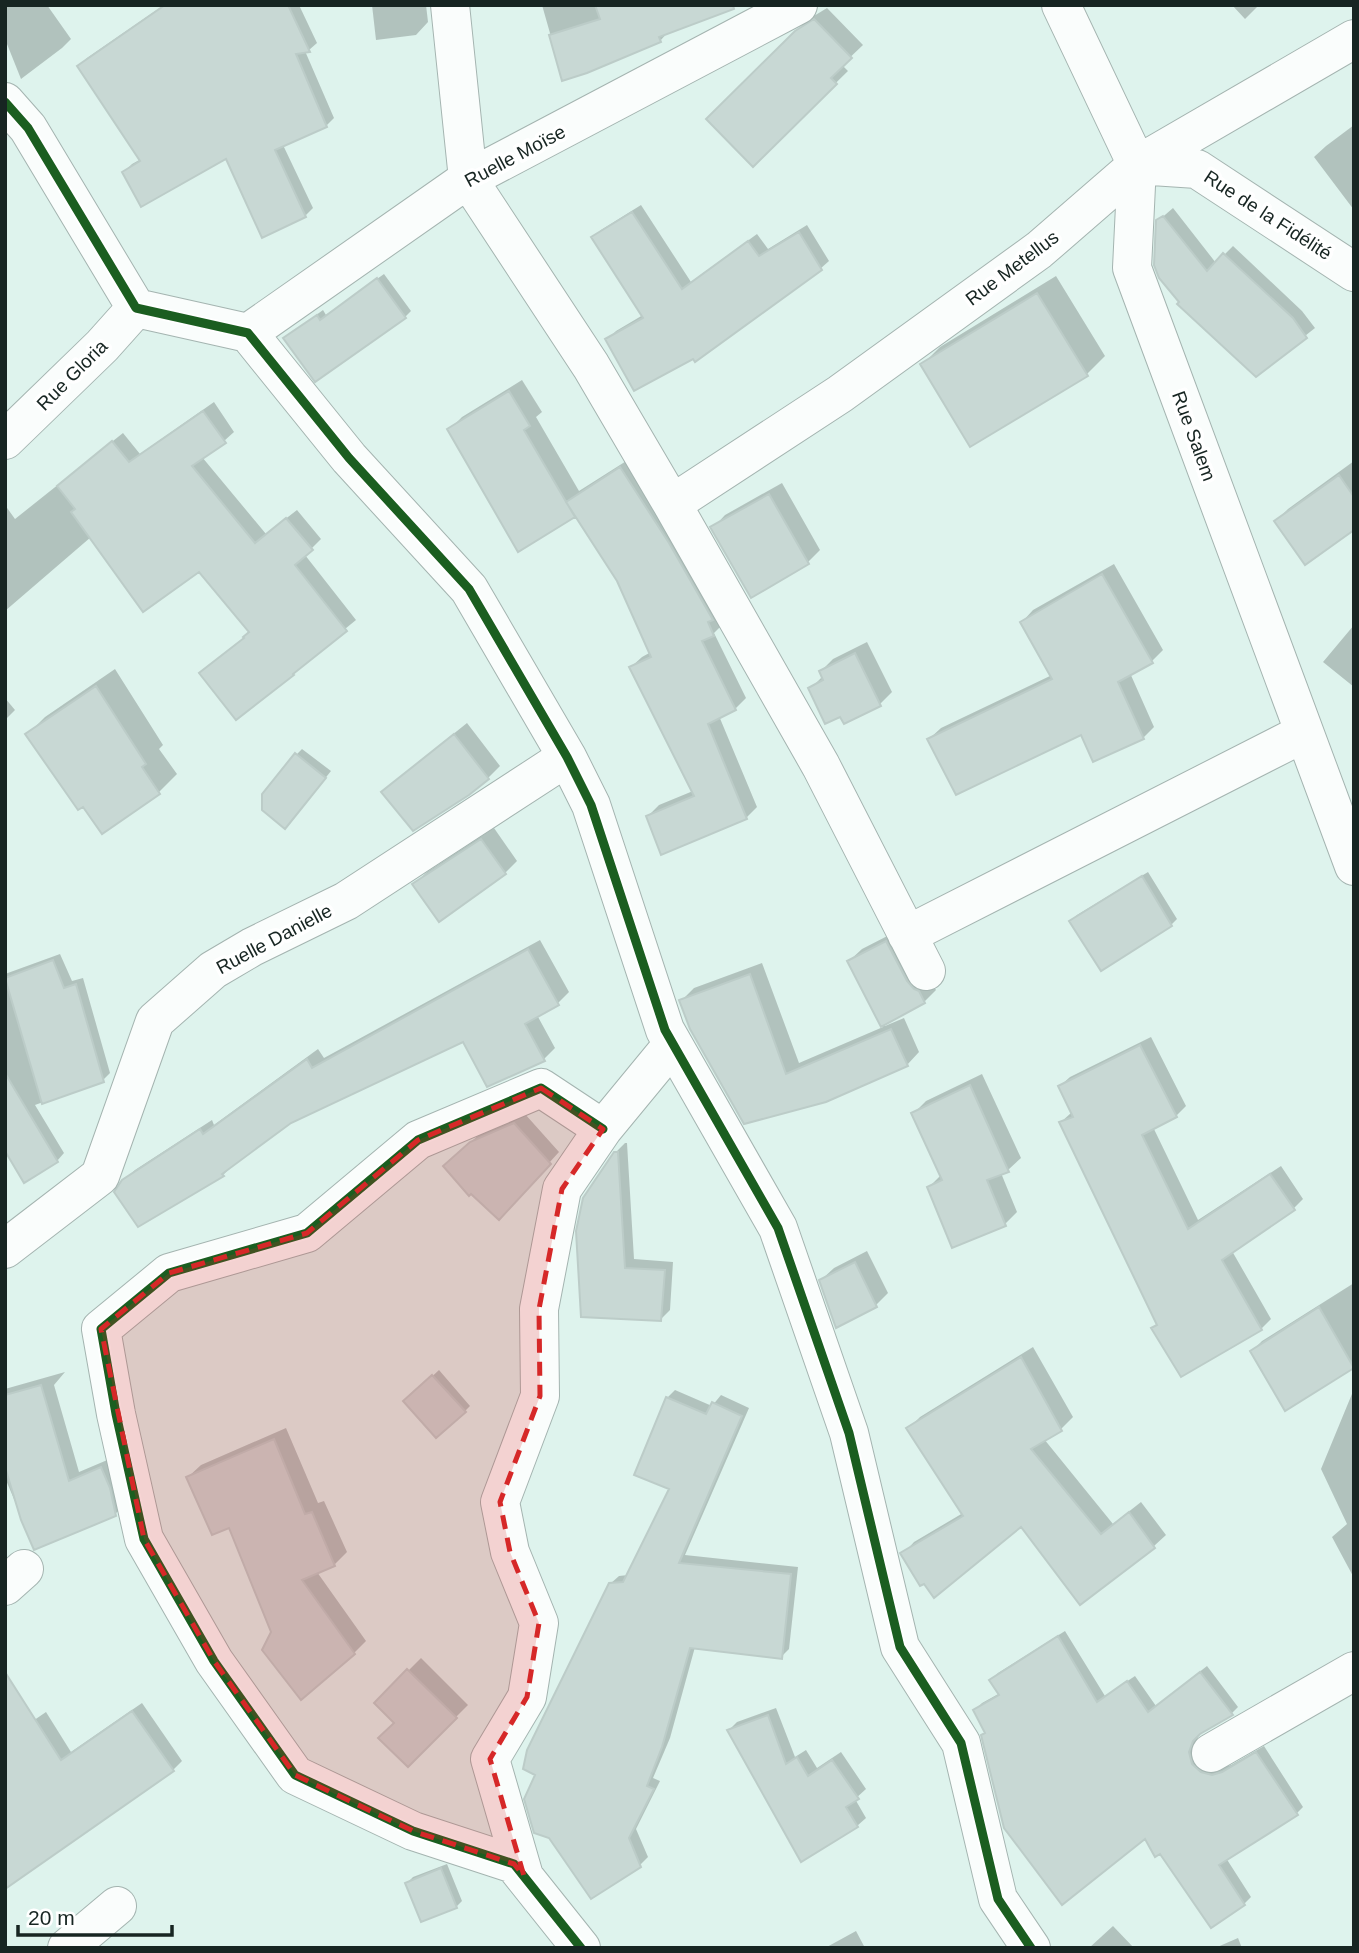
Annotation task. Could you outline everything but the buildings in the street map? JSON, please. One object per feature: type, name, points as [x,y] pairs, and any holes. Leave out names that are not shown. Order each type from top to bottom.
[{"type":"street","points":[[450,5],[468,179],[591,366],[672,504],[821,766],[926,971]]},
{"type":"street","name":"Ruelle Moïse","points":[[248,333],[468,179],[798,5]]},
{"type":"street","name":"Rue Salem","points":[[1060,5],[1136,165],[1132,268],[1354,866]]},
{"type":"street","name":"Rue Metellus","points":[[672,504],[840,394],[1039,250],[1136,165],[1354,39]]},
{"type":"street","points":[[5,102],[28,128],[136,308],[248,333],[349,458],[468,589],[567,757],[591,805],[665,1030],[778,1228],[849,1433],[900,1647],[961,1743],[998,1899],[1031,1948]]},
{"type":"street","name":"Rue de la Fidélité","points":[[1136,165],[1198,169],[1354,272]]},
{"type":"street","name":"Rue Gloria","points":[[5,440],[103,346],[136,308]]},
{"type":"street","points":[[908,935],[1304,733]]},
{"type":"street","name":"Ruelle Danielle","points":[[5,1249],[100,1176],[155,1021],[214,970],[252,947],[346,901],[567,757]]},
{"type":"street","points":[[524,1876],[490,1759],[527,1697],[539,1623],[510,1552],[500,1502],[540,1396],[539,1309],[562,1189],[603,1129],[673,1044]]},
{"type":"street","points":[[581,1948],[514,1864],[413,1831],[295,1775],[214,1661],[144,1539],[116,1414],[101,1329],[169,1273],[307,1233],[418,1140],[541,1088],[603,1129]]},
{"type":"street","points":[[1211,1753],[1354,1671]]},
{"type":"street","points":[[67,1948],[117,1906]]},
{"type":"highlighted area","points":[[541,1088],[603,1129],[562,1189],[539,1309],[540,1396],[500,1502],[510,1552],[539,1623],[527,1697],[490,1759],[524,1876],[514,1864],[413,1831],[295,1775],[214,1661],[144,1539],[101,1329],[169,1273],[307,1233],[418,1140]]},
{"type":"cycle path","points":[[5,102],[28,128],[136,308],[248,333],[349,458],[469,589],[567,757],[591,805],[665,1030],[778,1228],[849,1433],[900,1647],[961,1743],[998,1899],[1031,1948]]},
{"type":"cycle path","points":[[581,1948],[514,1864],[413,1831],[295,1775],[214,1661],[144,1539],[116,1414],[101,1329],[169,1273],[307,1233],[418,1140],[541,1088],[603,1129]]}]
